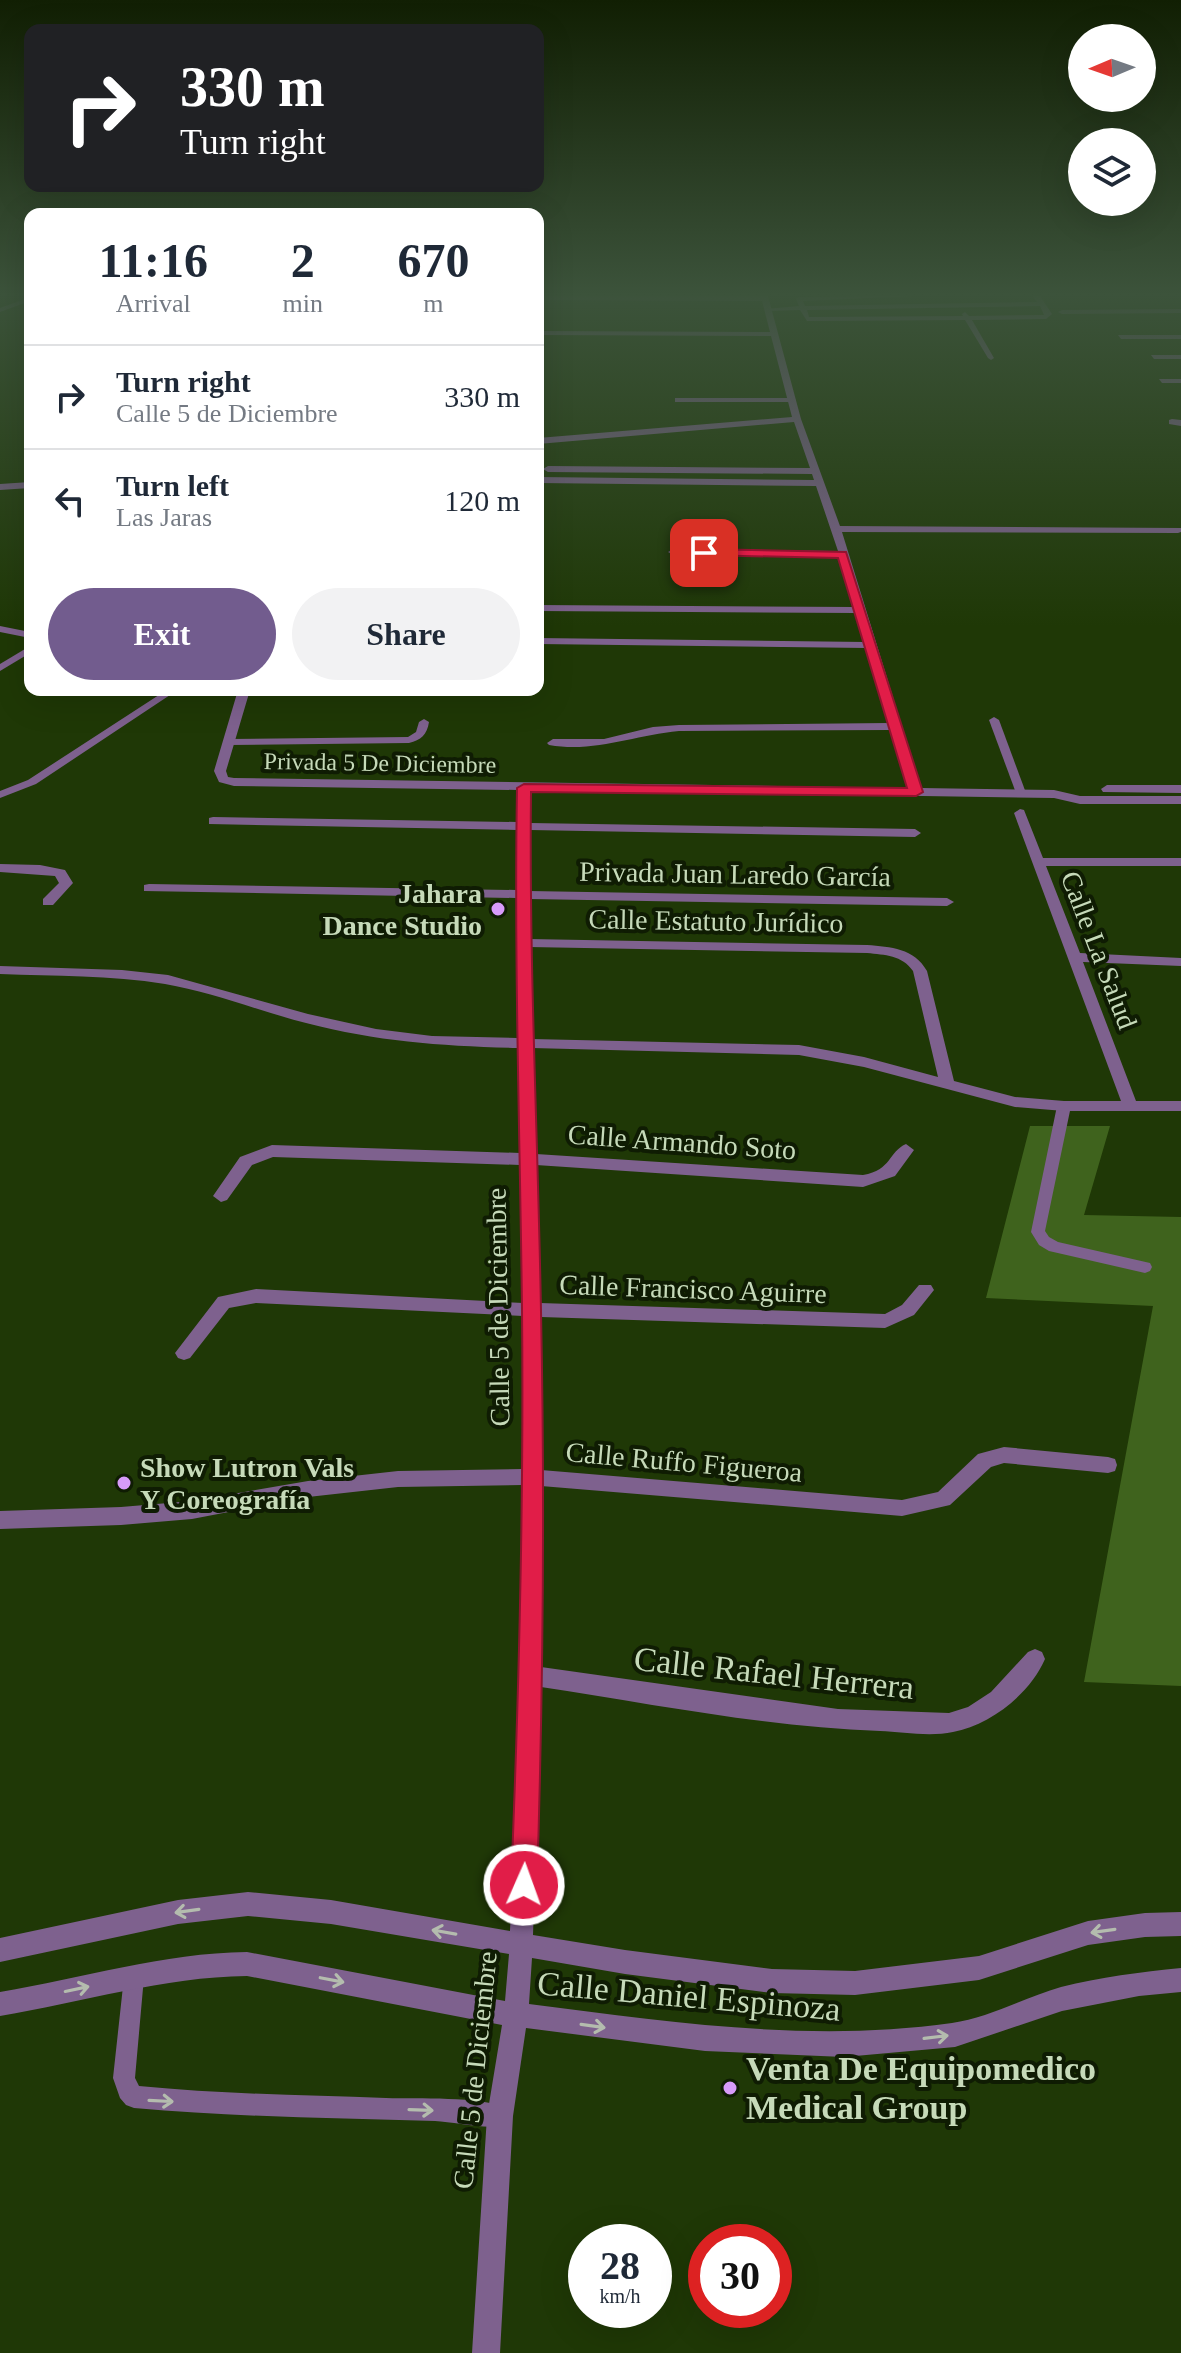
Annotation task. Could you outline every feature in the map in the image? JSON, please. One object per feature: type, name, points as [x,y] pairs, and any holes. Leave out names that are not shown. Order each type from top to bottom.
[{"type":"street","points":[[794,406],[836,529],[916,792]]},
{"type":"street","points":[[544,440],[797,419]]},
{"type":"street","points":[[544,469],[816,471]]},
{"type":"street","points":[[544,480],[820,483]]},
{"type":"street","points":[[0,487],[24,485]]},
{"type":"street","points":[[836,529],[1178,530]]},
{"type":"street","points":[[673,552],[842,554]]},
{"type":"street","points":[[544,608],[859,610]]},
{"type":"street","points":[[544,641],[870,645]]},
{"type":"street","points":[[229,742],[242,696]]},
{"type":"street","points":[[553,743],[604,743],[653,730],[679,728],[896,726]]},
{"type":"street","name":"Privada 5 De Diciembre","points":[[229,742],[221,777],[234,782],[524,788]]},
{"type":"street","points":[[524,788],[1021,793],[1054,794],[1080,800],[1181,800]]},
{"type":"street","name":"Calle 5 de Diciembre","points":[[486,2353],[500,2116],[516,2015],[521,1945],[531,1675],[532,1310],[522,943],[524,788]]},
{"type":"street","points":[[1054,794],[1080,789],[1181,789]]},
{"type":"street","name":"Calle La Salud","points":[[1020,813],[1130,1105]]},
{"type":"street","points":[[213,821],[915,833]]},
{"type":"street","points":[[1039,862],[1181,862]]},
{"type":"street","points":[[0,868],[60,873],[66,883],[48,902]]},
{"type":"street","name":"Privada Juan Laredo García","points":[[149,888],[947,902]]},
{"type":"street","name":"Calle Estatuto Jurídico","points":[[522,943],[867,949],[908,956],[920,971],[948,1085]]},
{"type":"street","points":[[1074,957],[1181,962]]},
{"type":"street","points":[[0,970],[122,974],[168,980],[308,1019],[376,1034],[432,1041],[799,1050],[864,1062],[1015,1102],[1064,1106],[1181,1106]]},
{"type":"street","name":"Calle Armando Soto","points":[[221,1196],[246,1161],[272,1151],[527,1159],[863,1181],[893,1172],[906,1150]]},
{"type":"street","name":"Calle Francisco Aguirre","points":[[184,1353],[224,1302],[256,1296],[532,1310],[885,1321],[904,1316],[916,1305],[925,1290]]},
{"type":"street","name":"Calle Ruffo Figueroa","points":[[0,1520],[192,1510],[308,1489],[398,1479],[532,1477],[902,1508],[943,1499],[985,1460],[1004,1455],[1108,1465]]},
{"type":"street","name":"Calle Rafael Herrera","points":[[531,1675],[838,1719],[949,1723],[964,1720],[993,1706],[1015,1687],[1035,1659]]},
{"type":"street","name":"Calle Daniel Espinoza","points":[[0,1950],[178,1912],[248,1904],[331,1912],[625,1962],[772,1981],[855,1983],[979,1968],[1088,1933],[1145,1925],[1180,1928]]},
{"type":"street","name":"Calle Daniel Espinoza","points":[[0,2004],[209,1963],[247,1964],[516,2015],[705,2039],[844,2045],[955,2035],[1062,1999],[1139,1984],[1181,1980]]},
{"type":"lane","points":[[0,629],[24,634]]},
{"type":"lane","points":[[0,668],[24,653]]},
{"type":"lane","points":[[0,795],[32,782],[163,696]]},
{"type":"lane","points":[[994,720],[1021,793]]},
{"type":"lane","points":[[229,742],[409,740],[417,738],[423,731],[424,722]]},
{"type":"lane","points":[[1064,1106],[1038,1232],[1044,1241],[1054,1247],[1145,1267]]},
{"type":"lane","points":[[134,1977],[124,2078],[134,2097],[203,2103],[453,2111],[500,2116]]},
{"type":"green space","points":[[1030,1126],[1110,1126],[1084,1215],[1181,1217],[1181,1686],[1084,1682],[1153,1306],[986,1298]]},
{"type":"place","name":"Jahara Dance Studio","points":[[498,909]]},
{"type":"place","name":"Show Lutron Vals Y Coreografía","points":[[124,1483]]},
{"type":"place","name":"Venta De Equipomedico Medical Group","points":[[730,2088]]},
{"type":"route","points":[[524,1885],[531,1675],[532,1477],[532,1310],[522,943],[524,788],[916,792],[842,554],[704,553]]}]
